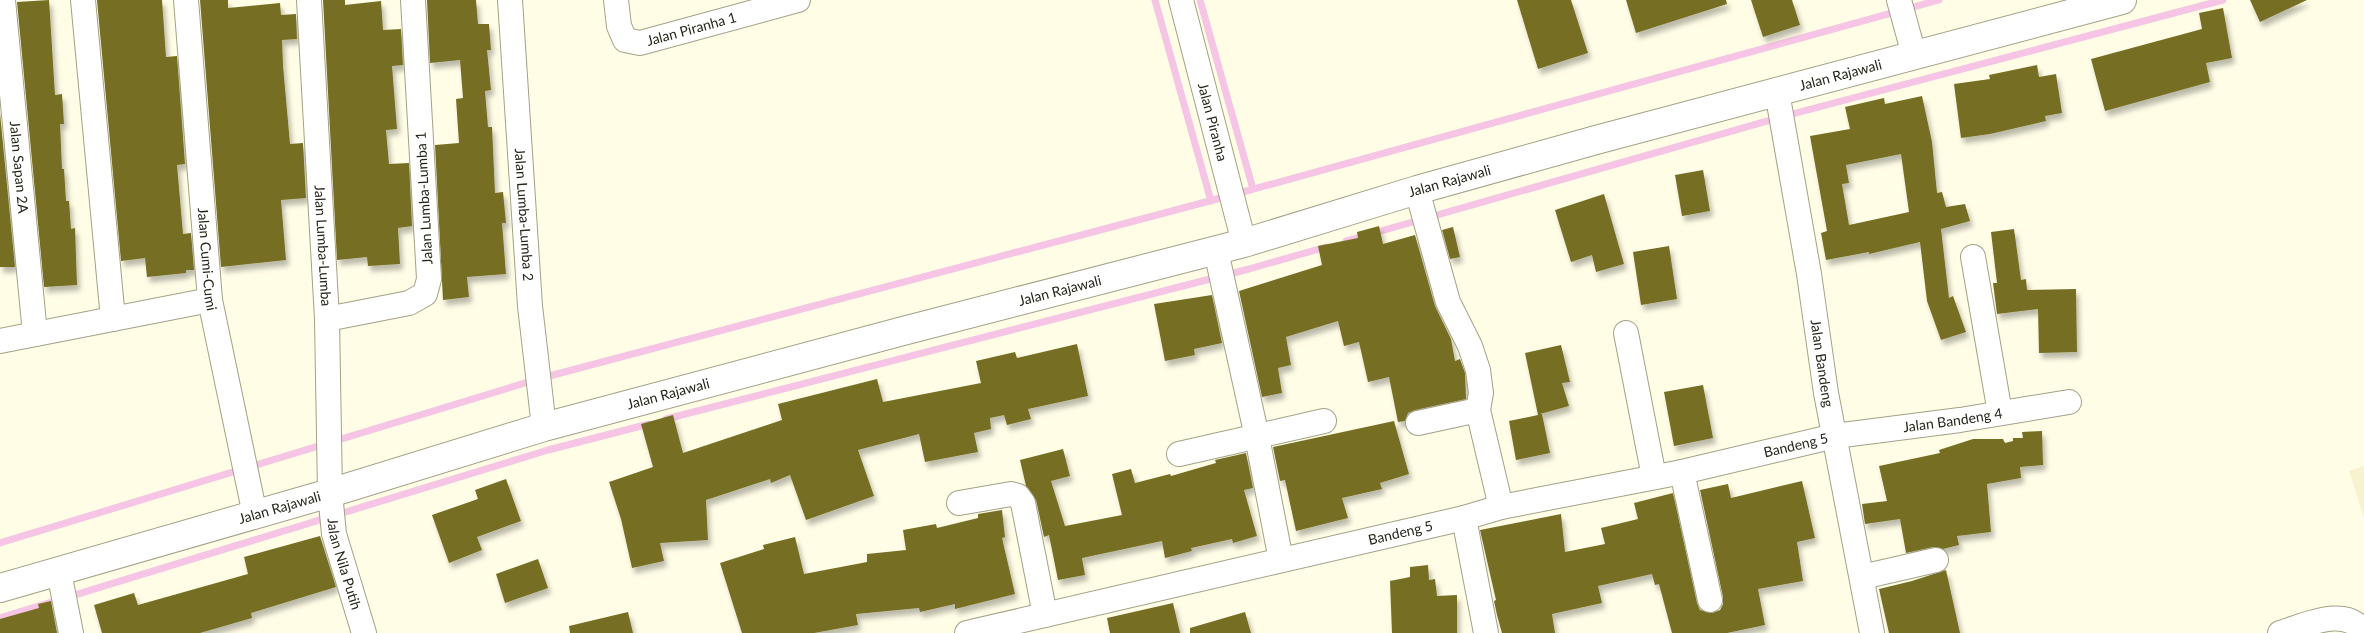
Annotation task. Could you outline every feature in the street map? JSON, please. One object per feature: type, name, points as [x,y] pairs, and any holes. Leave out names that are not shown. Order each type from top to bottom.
[{"type":"main road","name":"Jalan Rajawali","points":[[0,588],[330,493],[544,427],[894,333],[1216,251],[1418,190],[2122,0]]},
{"type":"street","name":"Jalan Sapan 2A","points":[[3,0],[35,334]]},
{"type":"street","points":[[84,0],[113,319]]},
{"type":"street","name":"Jalan Cumi-Cumi","points":[[186,0],[210,300],[255,515]]},
{"type":"street","name":"Jalan Lumba-Lumba","points":[[309,0],[327,319],[330,493]]},
{"type":"street","name":"Jalan Lumba-Lumba 1","points":[[327,319],[409,303],[425,294],[429,279],[413,0]]},
{"type":"street","name":"Jalan Lumba-Lumba 2","points":[[510,0],[530,306],[544,427]]},
{"type":"street","name":"Jalan Piranha 1","points":[[616,0],[619,26],[625,40],[640,43],[794,0]]},
{"type":"street","name":"Jalan Piranha","points":[[1181,0],[1244,243]]},
{"type":"street","points":[[1899,0],[1914,55]]},
{"type":"street","name":"Jalan Bandeng","points":[[1777,92],[1809,274],[1826,393],[1872,633]]},
{"type":"street","points":[[1418,190],[1448,302],[1470,346],[1478,370],[1481,393],[1478,410],[1501,507]]},
{"type":"street","points":[[1216,251],[1258,437],[1281,560]]},
{"type":"street","points":[[1973,257],[2000,413]]},
{"type":"street","points":[[0,341],[210,300]]},
{"type":"street","points":[[1626,333],[1654,477]]},
{"type":"street","name":"Jalan Bandeng 4","points":[[1834,436],[2069,402]]},
{"type":"street","points":[[1418,423],[1478,410]]},
{"type":"street","points":[[1180,454],[1324,421]]},
{"type":"street","name":"Bandeng 5","points":[[967,633],[1022,627],[1045,615],[1464,518],[1501,507],[1682,472],[1834,436]]},
{"type":"street","points":[[1682,472],[1710,600]]},
{"type":"street","name":"Jalan Nila Putih","points":[[330,493],[334,534],[364,633]]},
{"type":"street","points":[[960,503],[1011,494],[1018,496],[1023,503],[1045,615]]},
{"type":"street","points":[[1464,518],[1486,633]]},
{"type":"street","points":[[1862,577],[1936,560]]},
{"type":"street","points":[[59,572],[71,633]]},
{"type":"street","points":[[2280,633],[2330,618],[2346,619],[2361,629]]},
{"type":"shaded area","points":[[2364,466],[2364,518],[2349,471]]},
{"type":"building","points":[[49,0],[55,95],[62,94],[64,124],[60,124],[62,169],[64,169],[66,201],[69,201],[71,229],[75,228],[77,285],[44,287],[17,2]]},
{"type":"building","points":[[97,0],[162,0],[166,57],[177,56],[185,164],[177,165],[183,234],[191,233],[194,270],[186,270],[186,273],[147,277],[145,258],[121,261]]},
{"type":"building","points":[[200,0],[228,0],[228,8],[280,3],[281,15],[296,14],[297,39],[282,40],[283,66],[290,144],[303,143],[306,198],[281,200],[286,260],[221,267]]},
{"type":"building","points":[[323,0],[345,0],[345,5],[381,1],[383,30],[401,29],[403,65],[392,66],[397,129],[386,130],[389,164],[409,163],[412,226],[398,228],[400,264],[368,266],[367,257],[337,260]]},
{"type":"building","points":[[427,0],[476,0],[478,24],[489,24],[491,50],[487,50],[491,90],[485,91],[488,127],[492,127],[495,193],[503,192],[506,223],[502,223],[506,274],[467,277],[469,297],[443,300],[435,145],[459,143],[456,99],[463,98],[460,60],[430,63]]},
{"type":"building","points":[[1517,0],[1571,0],[1588,53],[1538,69]]},
{"type":"building","points":[[1626,0],[1726,0],[1727,4],[1636,33]]},
{"type":"building","points":[[1751,0],[1792,0],[1800,25],[1763,37]]},
{"type":"building","points":[[2250,0],[2307,0],[2260,22]]},
{"type":"building","points":[[2223,8],[2232,58],[2206,63],[2210,82],[2105,111],[2091,59],[2202,29],[2199,13]]},
{"type":"building","points":[[2037,65],[2039,77],[2056,74],[2062,113],[2045,116],[2046,121],[1990,134],[1961,138],[1954,84],[1990,79],[1989,75]]},
{"type":"building","points":[[1922,96],[1932,142],[1937,193],[1942,192],[1946,207],[1965,204],[1970,221],[1941,229],[1949,298],[1953,296],[1966,332],[1941,340],[1927,301],[1920,242],[1869,254],[1869,252],[1826,260],[1821,233],[1827,231],[1810,136],[1850,129],[1845,107],[1884,98],[1885,104]],"holes":[[[1901,154],[1909,212],[1849,225],[1842,184],[1849,183],[1846,165]]]},
{"type":"building","points":[[0,113],[15,267],[0,267]]},
{"type":"building","points":[[1703,170],[1710,211],[1682,216],[1675,175]]},
{"type":"building","points":[[1604,194],[1624,264],[1596,272],[1592,255],[1571,262],[1555,210]]},
{"type":"building","points":[[1379,226],[1383,244],[1415,235],[1435,306],[1451,339],[1455,361],[1460,359],[1465,373],[1466,399],[1415,410],[1408,413],[1405,421],[1398,422],[1389,377],[1368,382],[1359,342],[1344,346],[1338,321],[1286,337],[1291,365],[1278,368],[1282,393],[1262,397],[1239,291],[1322,265],[1318,246],[1358,238],[1357,232]]},
{"type":"building","points":[[1453,227],[1460,257],[1450,259],[1442,230]]},
{"type":"building","points":[[2014,229],[2021,280],[2026,279],[2027,290],[2076,289],[2077,352],[2039,353],[2038,309],[1997,314],[1993,283],[1997,283],[1991,232]]},
{"type":"building","points":[[1669,246],[1677,299],[1641,305],[1633,252]]},
{"type":"building","points":[[1212,295],[1222,343],[1194,349],[1195,355],[1165,361],[1154,304]]},
{"type":"building","points":[[1077,344],[1088,396],[1028,409],[1031,419],[1007,425],[1004,415],[990,418],[991,429],[974,433],[978,452],[925,462],[919,434],[858,450],[874,496],[806,520],[790,475],[771,483],[770,479],[706,500],[708,540],[660,543],[664,561],[632,568],[621,519],[609,482],[653,467],[641,424],[673,415],[683,453],[782,420],[778,404],[877,379],[883,402],[981,383],[976,361],[1015,352],[1017,358]]},
{"type":"building","points":[[1561,345],[1570,382],[1562,383],[1569,406],[1540,414],[1542,414],[1550,453],[1516,460],[1509,421],[1538,415],[1525,353]]},
{"type":"building","points":[[1703,385],[1713,438],[1674,446],[1664,392]]},
{"type":"building","points":[[1394,421],[1409,474],[1380,483],[1382,489],[1342,498],[1348,518],[1296,531],[1285,480],[1280,481],[1273,447]]},
{"type":"building","points":[[2042,431],[2043,465],[2020,467],[2021,478],[1987,484],[1991,532],[1957,536],[1959,545],[1943,549],[1933,547],[1906,553],[1900,519],[1865,524],[1862,504],[1887,501],[1879,466],[1940,453],[1939,450],[1973,439],[2003,439],[2005,443],[2013,441],[2013,438],[2023,438],[2022,432]]},
{"type":"building","points":[[1063,449],[1070,476],[1051,481],[1065,526],[1122,515],[1112,474],[1131,469],[1135,483],[1170,474],[1171,476],[1216,463],[1215,460],[1246,453],[1253,488],[1244,490],[1257,536],[1233,543],[1232,539],[1191,548],[1192,551],[1165,558],[1162,541],[1082,558],[1085,575],[1058,580],[1049,535],[1044,537],[1036,500],[1026,486],[1020,460]]},
{"type":"building","points":[[506,479],[521,521],[477,537],[482,550],[449,563],[432,515],[478,499],[475,490]]},
{"type":"building","points":[[1802,481],[1815,538],[1797,542],[1803,581],[1758,589],[1765,625],[1727,633],[1672,633],[1659,584],[1655,585],[1652,574],[1598,586],[1602,603],[1552,614],[1555,633],[1502,633],[1480,530],[1561,514],[1565,552],[1605,544],[1601,528],[1638,519],[1634,503],[1673,493],[1697,603],[1700,610],[1712,613],[1720,610],[1723,604],[1723,597],[1700,490],[1728,484],[1731,498]]},
{"type":"building","points":[[1002,510],[1005,537],[1002,538],[1015,594],[955,609],[955,604],[920,612],[919,608],[856,614],[858,625],[814,633],[742,633],[720,563],[764,549],[763,545],[795,537],[804,574],[867,562],[867,554],[906,550],[903,530],[936,524],[937,528],[978,518],[978,514]]},
{"type":"building","points":[[320,536],[336,587],[251,613],[252,618],[200,633],[102,633],[94,605],[134,593],[138,605],[248,574],[244,557]]},
{"type":"building","points":[[538,559],[548,588],[505,603],[496,574]]},
{"type":"building","points":[[1428,565],[1429,580],[1435,579],[1437,596],[1457,595],[1457,633],[1392,633],[1390,581],[1410,577],[1410,567]]},
{"type":"building","points":[[1946,570],[1960,633],[1889,633],[1879,589]]},
{"type":"building","points":[[51,601],[57,633],[0,633],[0,619],[39,608],[38,604]]},
{"type":"building","points":[[1173,603],[1180,633],[1110,633],[1107,618]]},
{"type":"building","points":[[628,612],[633,633],[570,633],[569,626]]},
{"type":"building","points":[[1245,612],[1251,633],[1190,633],[1190,628]]},
{"type":"waterway","points":[[1155,0],[1211,201]]},
{"type":"waterway","points":[[1200,0],[1253,189]]},
{"type":"waterway","points":[[0,543],[538,379],[1232,195],[1939,0]]},
{"type":"waterway","points":[[1346,241],[1781,117],[2223,0]]},
{"type":"waterway","points":[[666,419],[1249,269],[1326,247]]},
{"type":"waterway","points":[[0,618],[548,450],[649,424]]}]
